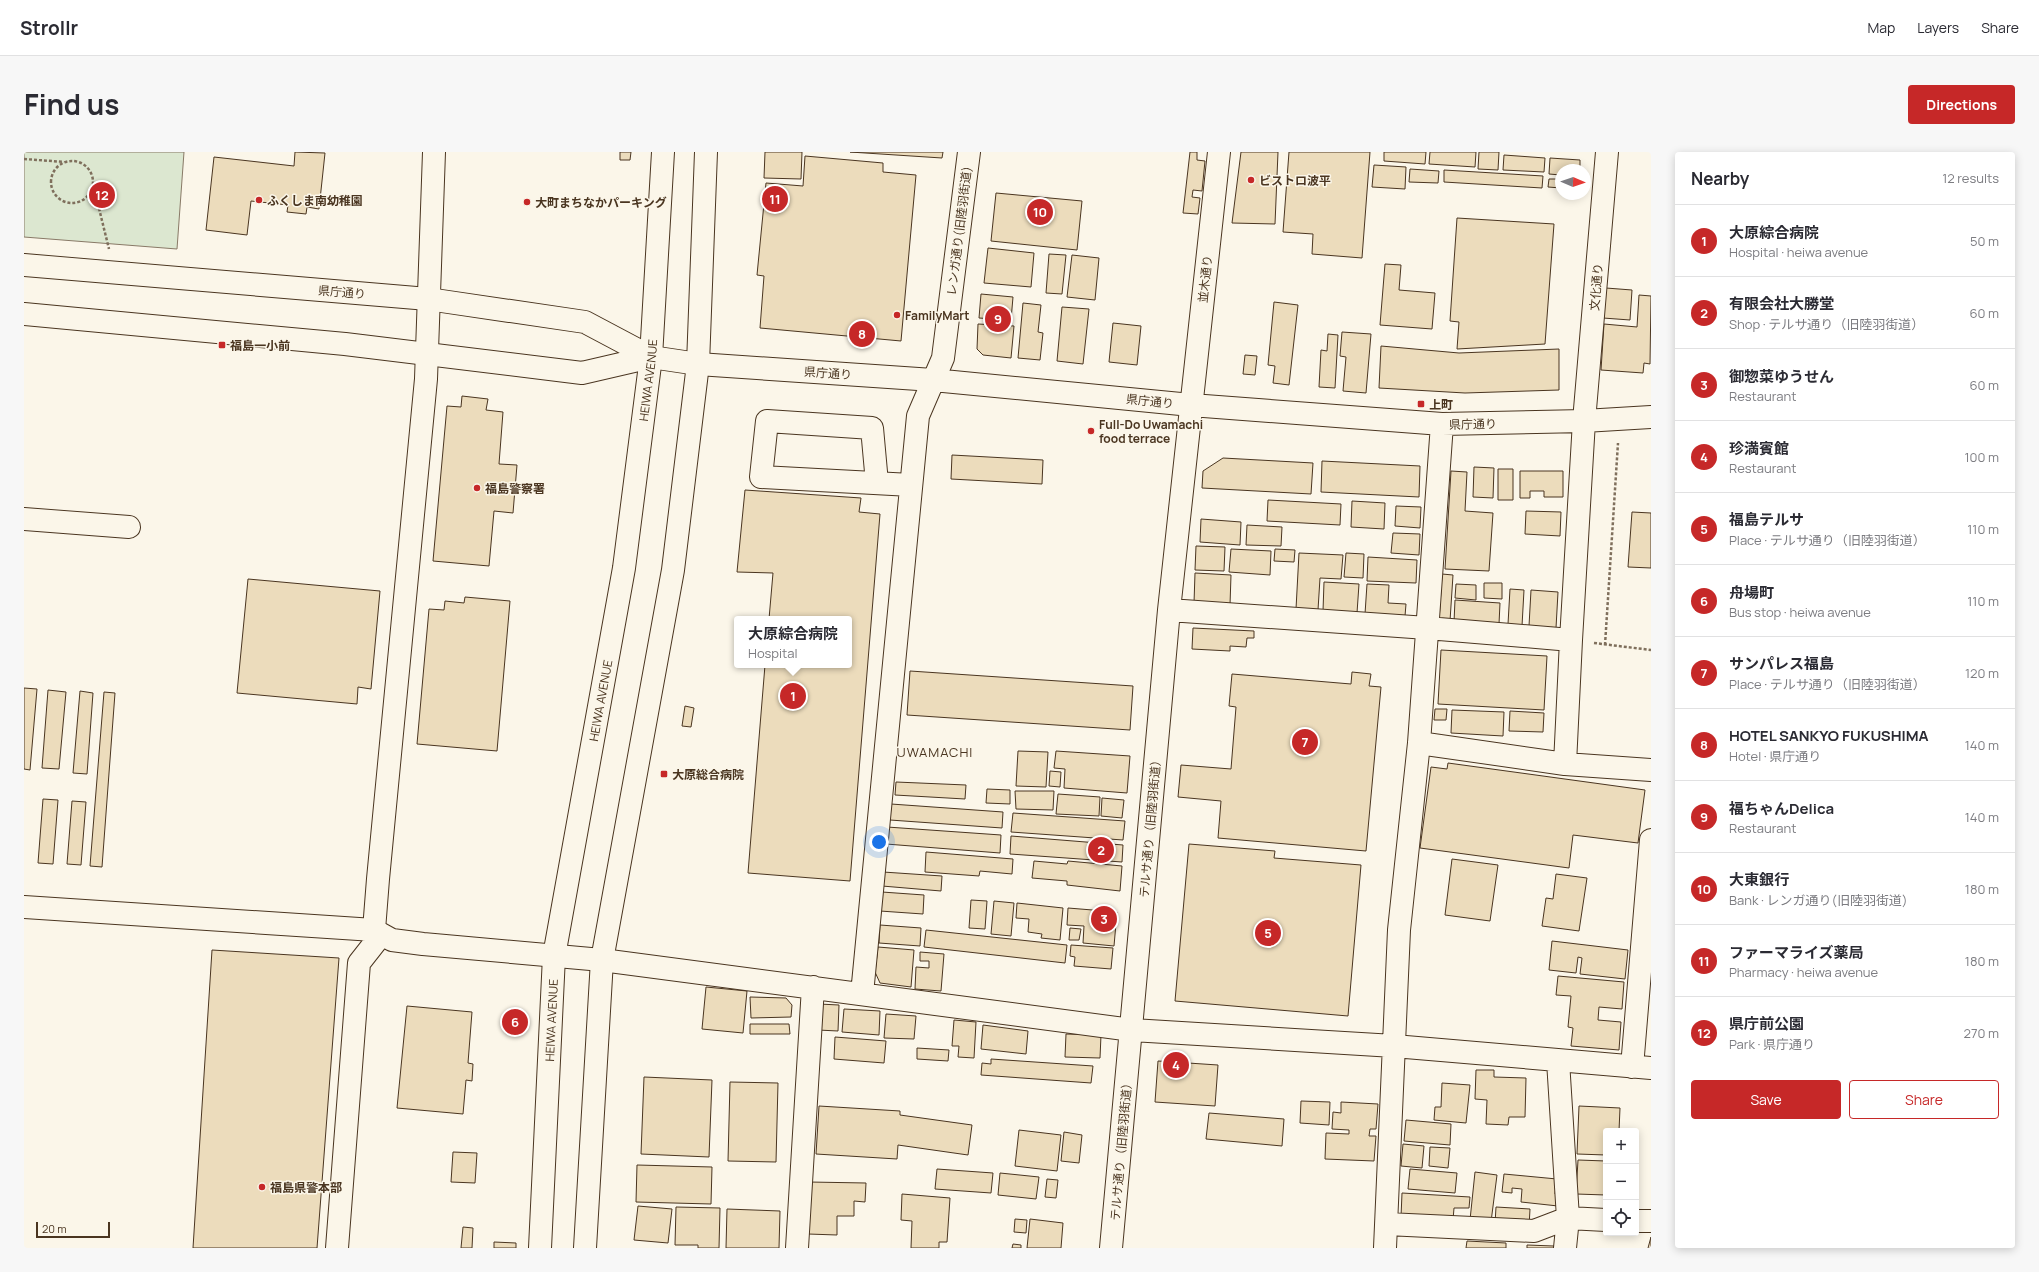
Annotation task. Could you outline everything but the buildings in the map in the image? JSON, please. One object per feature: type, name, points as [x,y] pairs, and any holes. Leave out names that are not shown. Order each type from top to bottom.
[{"type":"main road","points":[[337,1248],[360,963],[378,932],[428,354],[428,299],[434,152]]},
{"type":"main road","name":"HEIWA AVENUE","points":[[540,1248],[554,956],[624,568],[651,358],[663,152]]},
{"type":"main road","points":[[585,1248],[602,960],[673,570],[698,364],[706,152]]},
{"type":"main road","name":"レンガ通り(旧陸羽街道)","points":[[862,994],[918,416],[943,358],[969,152]]},
{"type":"main road","name":"並木通り","points":[[1191,405],[1219,152]]},
{"type":"main road","name":"文化通り","points":[[1565,764],[1584,421],[1607,152]]},
{"type":"main road","name":"県庁通り","points":[[24,265],[428,299],[585,322],[651,358]]},
{"type":"main road","name":"県庁通り","points":[[24,314],[345,344],[582,373],[651,358],[698,364],[933,380],[1191,405],[1442,424],[1651,418]]},
{"type":"main road","name":"テルサ通り（旧陸羽街道）","points":[[1111,1248],[1169,610],[1191,405]]},
{"type":"main road","points":[[877,483],[872,428],[767,421],[761,476],[877,483],[911,485]]},
{"type":"main road","points":[[1385,1248],[1399,930],[1419,743],[1442,424]]},
{"type":"main road","points":[[24,518],[129,527]]},
{"type":"main road","points":[[1169,610],[1427,628],[1571,640]]},
{"type":"main road","points":[[1419,743],[1565,764],[1651,770]]},
{"type":"main road","points":[[24,907],[378,932],[392,940],[602,960],[1132,1030],[1394,1046],[1642,1068],[1651,840]]},
{"type":"main road","points":[[797,1248],[813,987]]},
{"type":"main road","points":[[1558,1061],[1568,1218],[1565,1248]]},
{"type":"main road","points":[[1387,1224],[1534,1231],[1568,1218],[1603,1220]]},
{"type":"main road","points":[[1639,1220],[1651,1221]]},
{"type":"path","points":[[24,159],[65,162]]},
{"type":"path","points":[[93,184],[87,197],[81,201],[68,202],[61,200],[53,190],[51,183],[54,170],[65,162],[71,160],[85,164],[90,170],[110,256]]},
{"type":"path","points":[[1605,645],[1619,419]]},
{"type":"path","points":[[1571,640],[1651,650]]},
{"type":"green space","points":[[24,152],[184,152],[177,249],[24,237]]},
{"type":"place","name":"ビストロ波平","points":[[1251,180]]},
{"type":"place","name":"県庁前公園","points":[[102,195]]},
{"type":"place","name":"ファーマライズ薬局","points":[[775,199]]},
{"type":"place","name":"ふくしま南幼稚園","points":[[259,200]]},
{"type":"place","name":"大町まちなかパーキング","points":[[527,202]]},
{"type":"place","name":"大東銀行","points":[[1040,212]]},
{"type":"place","name":"FamilyMart","points":[[897,315]]},
{"type":"place","name":"福ちゃんDelica","points":[[998,319]]},
{"type":"place","name":"HOTEL SANKYO FUKUSHIMA","points":[[862,334]]},
{"type":"place","name":"福島一小前","points":[[222,345]]},
{"type":"place","name":"上町","points":[[1421,404]]},
{"type":"place","name":"Full-Do Uwamachi food terrace","points":[[1091,431]]},
{"type":"place","name":"福島警察署","points":[[477,488]]},
{"type":"place","name":"大原綜合病院","points":[[793,696]]},
{"type":"place","name":"サンパレス福島","points":[[1305,742]]},
{"type":"place","name":"大原総合病院","points":[[664,774]]},
{"type":"place","name":"有限会社大勝堂","points":[[1101,850]]},
{"type":"place","name":"御惣菜ゆうせん","points":[[1104,919]]},
{"type":"place","name":"福島テルサ","points":[[1268,933]]},
{"type":"place","name":"舟場町","points":[[515,1022]]},
{"type":"place","name":"珍満賓館","points":[[1176,1065]]},
{"type":"place","name":"福島県警本部","points":[[262,1187]]},
{"type":"district","name":"UWAMACHI","points":[[935,752]]}]
